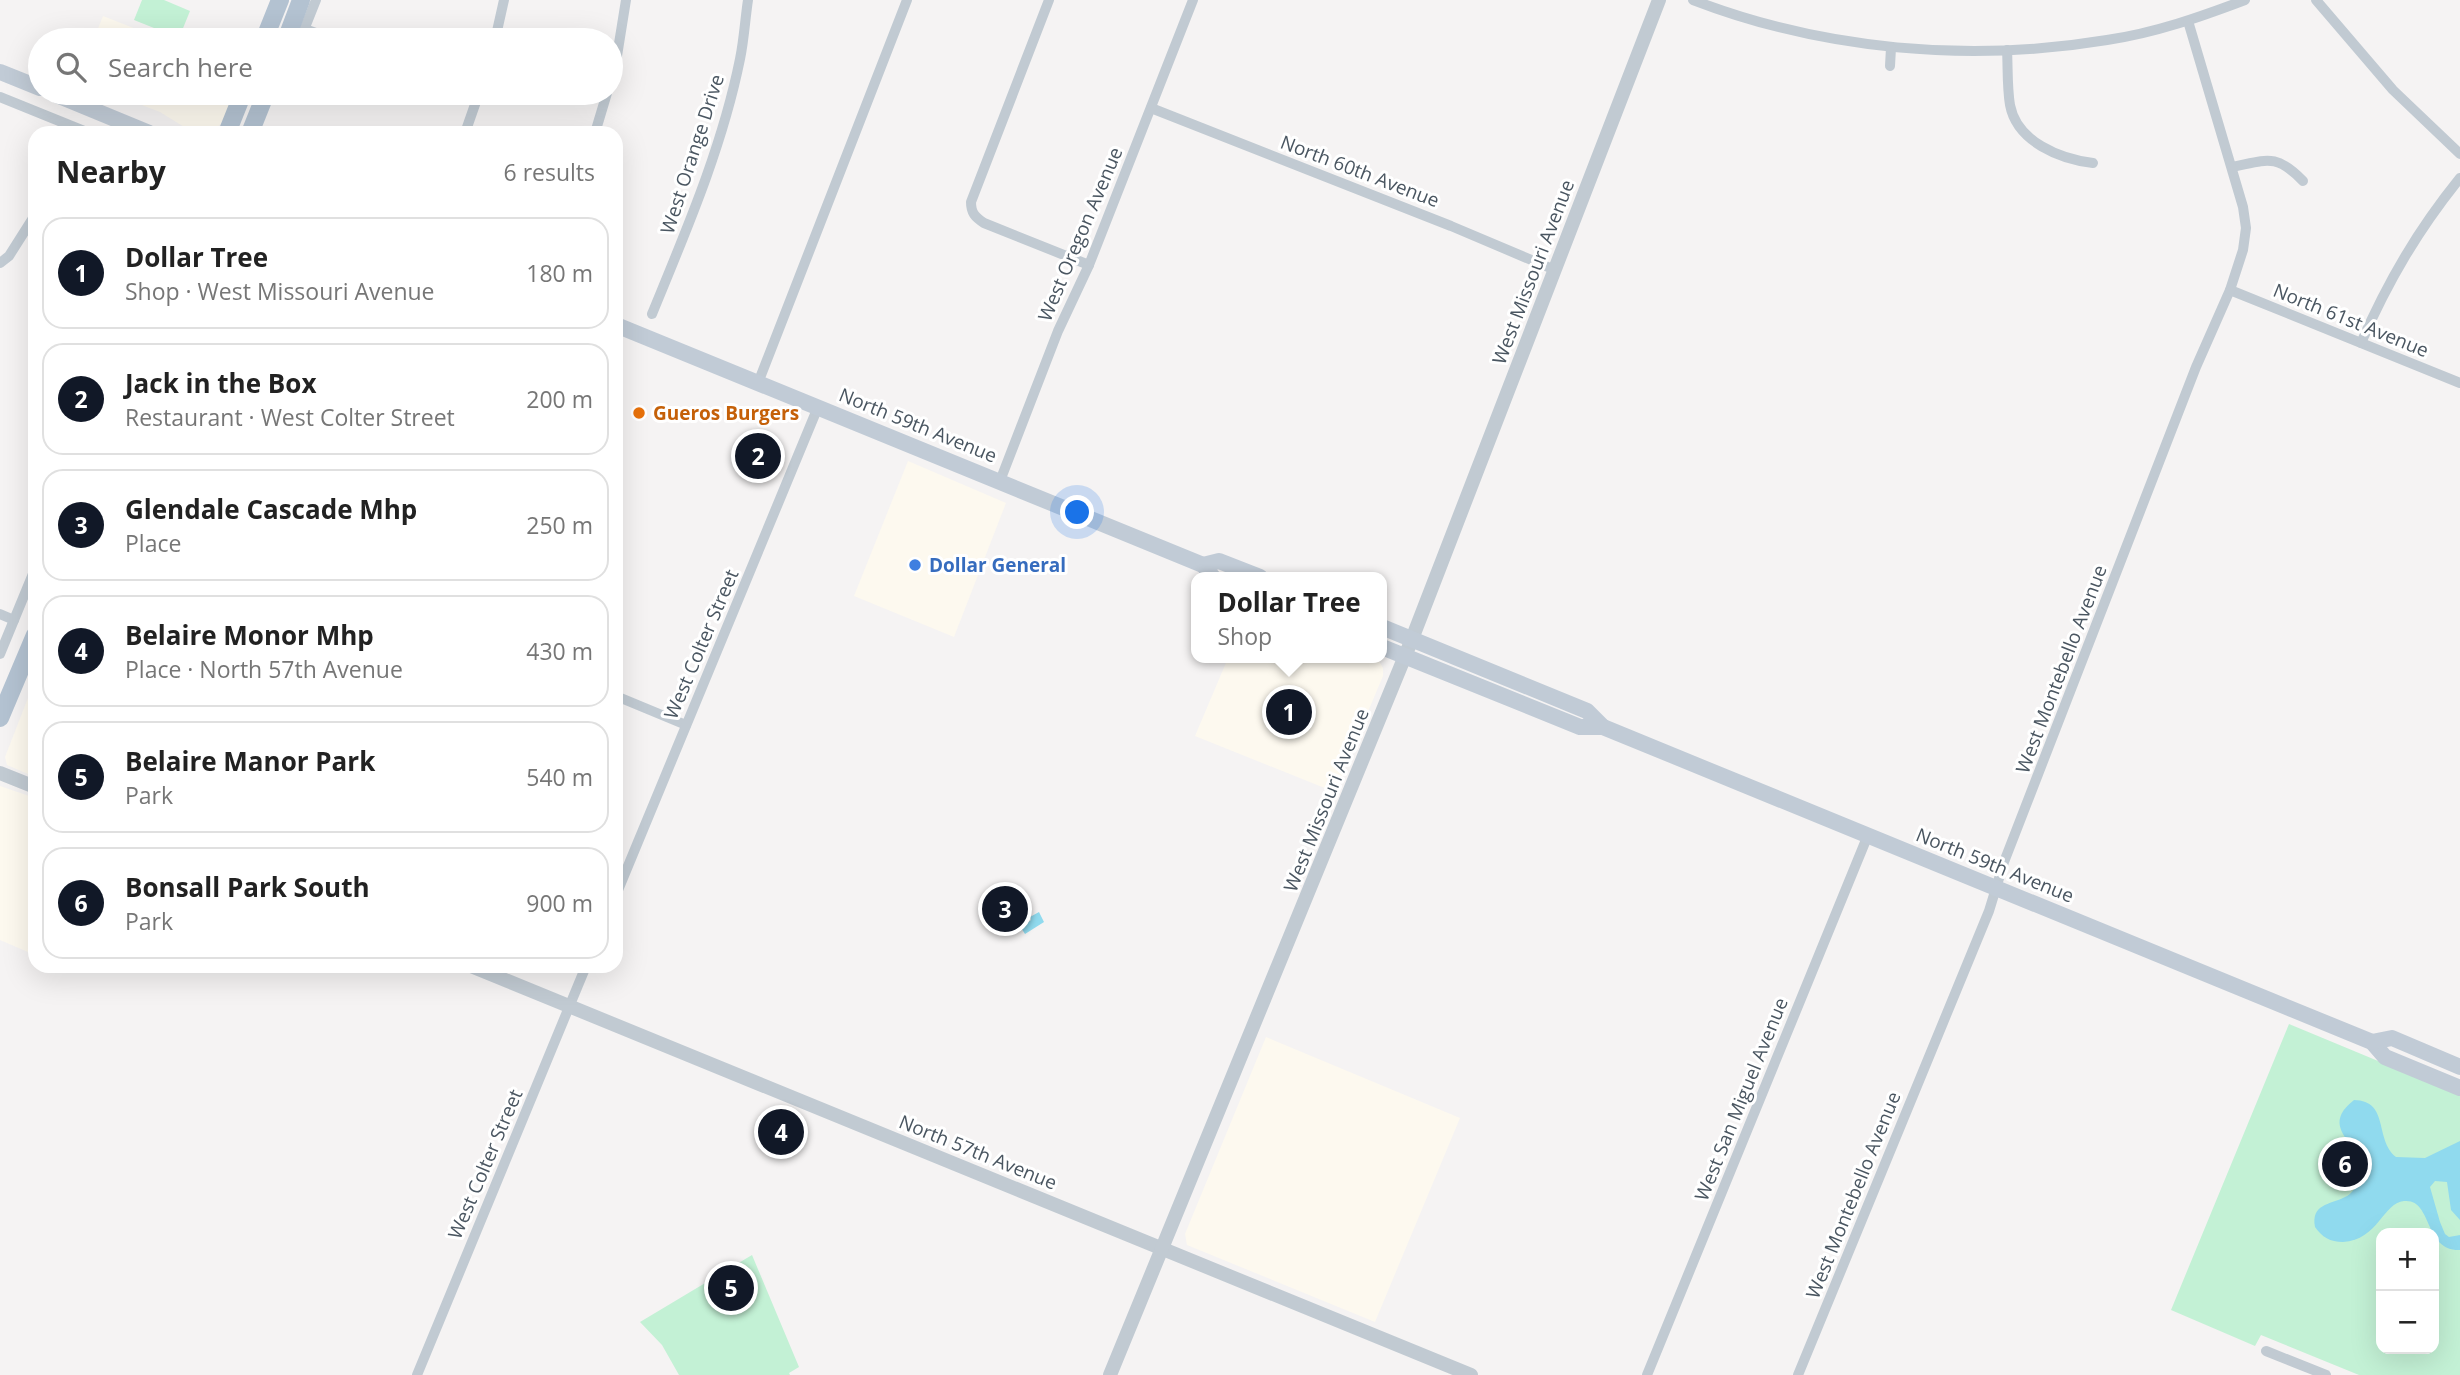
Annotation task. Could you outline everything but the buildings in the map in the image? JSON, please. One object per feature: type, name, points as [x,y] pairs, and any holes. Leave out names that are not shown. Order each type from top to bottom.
[{"type":"main road","points":[[269,28],[280,0]]},
{"type":"main road","points":[[290,28],[301,0]]},
{"type":"main road","points":[[0,72],[28,83]]},
{"type":"main road","points":[[80,105],[130,126]]},
{"type":"main road","points":[[230,126],[238,105]]},
{"type":"main road","points":[[253,126],[261,105]]},
{"type":"main road","name":"North 59th Avenue","points":[[623,328],[1000,481],[1208,571],[1219,561],[1247,572]]},
{"type":"main road","name":"North 59th Avenue","points":[[1387,629],[1587,711],[1602,727]]},
{"type":"main road","name":"North 59th Avenue","points":[[1387,649],[1580,727],[1602,727],[1868,835],[2372,1042],[2385,1057],[2460,1088]]},
{"type":"main road","points":[[0,718],[28,652]]},
{"type":"main road","name":"North 59th Avenue","points":[[2372,1042],[2392,1038],[2460,1067]]},
{"type":"street","points":[[305,28],[316,0]]},
{"type":"street","points":[[498,28],[504,0]]},
{"type":"street","points":[[622,28],[626,0]]},
{"type":"street","name":"West Orange Drive","points":[[652,314],[687,230],[713,157],[740,58],[748,0]]},
{"type":"street","points":[[758,383],[907,0]]},
{"type":"street","points":[[1049,0],[971,202],[971,211],[975,217],[1089,265]]},
{"type":"street","name":"West Oregon Avenue","points":[[1000,481],[1058,331],[1089,265],[1152,108],[1193,0]]},
{"type":"street","name":"West Missouri Avenue","points":[[1110,1375],[1405,657],[1659,0]]},
{"type":"street","points":[[1693,0],[1779,29],[1891,48],[2007,51],[2108,40],[2188,21],[2245,0]]},
{"type":"street","points":[[2316,0],[2393,90],[2460,154]]},
{"type":"street","name":"West Montebello Avenue","points":[[1798,1375],[1997,888],[2004,862],[2196,367],[2230,290],[2243,250],[2246,228],[2243,206],[2188,21]]},
{"type":"street","points":[[1890,66],[1891,48]]},
{"type":"street","points":[[2007,51],[2010,107],[2018,125],[2031,140],[2050,150],[2071,160],[2093,163]]},
{"type":"street","points":[[0,97],[64,126]]},
{"type":"street","points":[[468,126],[476,105]]},
{"type":"street","points":[[597,126],[603,105]]},
{"type":"street","name":"North 60th Avenue","points":[[1152,108],[1555,270]]},
{"type":"street","points":[[2232,167],[2266,160],[2275,161],[2287,165],[2303,181]]},
{"type":"street","points":[[2361,343],[2402,258],[2460,178]]},
{"type":"street","points":[[0,263],[9,256],[28,226]]},
{"type":"street","name":"North 61st Avenue","points":[[2230,290],[2460,383]]},
{"type":"street","name":"West Colter Street","points":[[623,878],[818,407]]},
{"type":"street","points":[[0,654],[28,586]]},
{"type":"street","points":[[0,614],[14,620]]},
{"type":"street","points":[[623,699],[686,725]]},
{"type":"street","points":[[0,774],[28,784]]},
{"type":"street","name":"West San Miguel Avenue","points":[[1647,1375],[1868,835]]},
{"type":"street","name":"North 57th Avenue","points":[[488,973],[1471,1375]]},
{"type":"street","name":"West Colter Street","points":[[417,1375],[583,973]]},
{"type":"street","points":[[2266,1351],[2326,1375]]},
{"type":"shaded area","points":[[103,16],[134,28],[98,28]]},
{"type":"shaded area","points":[[142,105],[230,105],[219,126],[183,126],[160,112]]},
{"type":"shaded area","points":[[908,461],[1006,503],[954,637],[854,596]]},
{"type":"shaded area","points":[[1226,663],[1380,663],[1383,668],[1383,676],[1348,759],[1337,793],[1195,736]]},
{"type":"shaded area","points":[[28,698],[28,774],[7,765],[5,757]]},
{"type":"shaded area","points":[[0,786],[28,796],[28,952],[0,940]]},
{"type":"shaded area","points":[[1266,1037],[1460,1118],[1375,1322],[1187,1245],[1185,1234]]},
{"type":"green space","points":[[142,0],[164,0],[190,11],[183,28],[154,28],[134,20]]},
{"type":"green space","points":[[2289,1024],[2460,1095],[2460,1375],[2359,1375],[2261,1335],[2255,1346],[2171,1310]]},
{"type":"green space","points":[[752,1255],[799,1367],[789,1373],[790,1375],[679,1375],[662,1345],[640,1322]]},
{"type":"water","points":[[1039,912],[1044,922],[1025,934],[1018,923],[1023,920],[1027,923],[1031,920],[1030,917]]},
{"type":"water","points":[[2354,1100],[2373,1107],[2385,1141],[2396,1157],[2425,1158],[2460,1141],[2460,1220],[2451,1210],[2447,1182],[2435,1181],[2430,1187],[2445,1234],[2449,1237],[2460,1235],[2460,1250],[2448,1248],[2440,1242],[2439,1228],[2431,1228],[2425,1215],[2413,1202],[2397,1203],[2372,1229],[2355,1240],[2330,1240],[2315,1227],[2314,1219],[2319,1210],[2348,1196],[2360,1179],[2359,1160],[2341,1129],[2341,1116]]},
{"type":"place","name":"Gueros Burgers","points":[[639,413]]},
{"type":"place","name":"Jack in the Box","points":[[758,456]]},
{"type":"place","name":"Dollar General","points":[[915,565]]},
{"type":"place","name":"Dollar Tree","points":[[1289,712]]},
{"type":"place","name":"Glendale Cascade Mhp","points":[[1005,909]]},
{"type":"place","name":"Belaire Monor Mhp","points":[[781,1132]]},
{"type":"place","name":"Bonsall Park South","points":[[2345,1164]]},
{"type":"place","name":"Belaire Manor Park","points":[[731,1288]]}]
